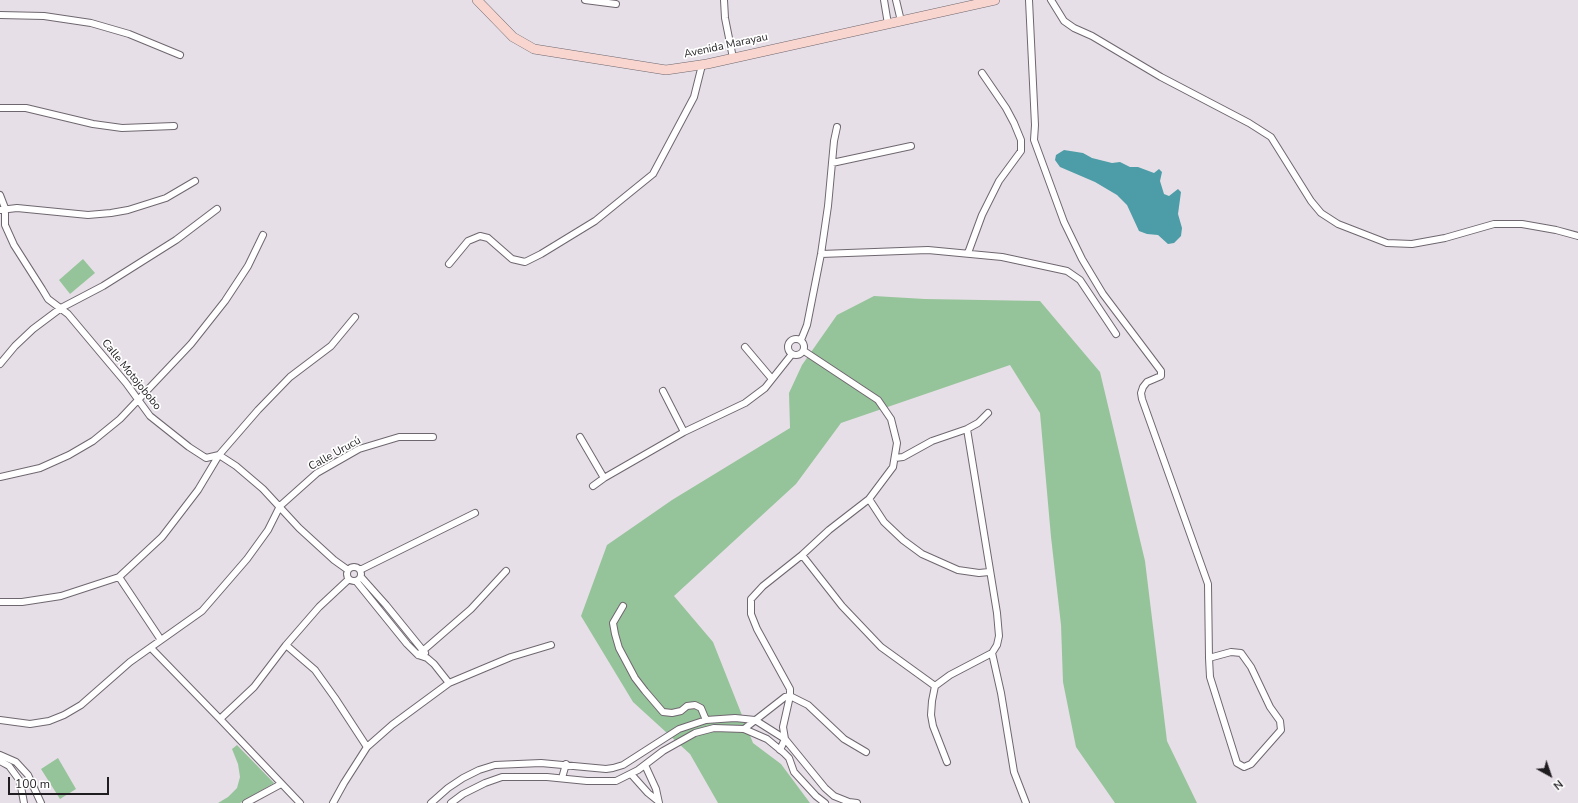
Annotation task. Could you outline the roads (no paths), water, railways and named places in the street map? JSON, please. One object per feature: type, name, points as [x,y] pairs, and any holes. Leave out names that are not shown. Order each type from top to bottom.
[{"type":"street","name":"Avenida Marayau","points":[[477,0],[513,37],[534,49],[666,70],[702,65],[995,0]]},
{"type":"street","points":[[585,0],[616,4]]},
{"type":"street","points":[[724,0],[725,18],[732,58]]},
{"type":"street","points":[[884,0],[888,24]]},
{"type":"street","points":[[896,0],[900,21]]},
{"type":"street","points":[[1029,0],[1035,125],[1034,140],[1064,222],[1082,259],[1103,294],[1161,370],[1160,376],[1147,382],[1141,393],[1146,413],[1157,435],[1208,584],[1209,658],[1210,677],[1236,763],[1244,767],[1251,764],[1281,730],[1280,721],[1270,707],[1251,667],[1241,653],[1231,652],[1209,658]]},
{"type":"street","points":[[1051,0],[1064,21],[1074,28],[1092,36],[1161,78],[1249,123],[1271,137],[1310,201],[1321,213],[1338,224],[1387,243],[1406,244],[1445,238],[1494,224],[1522,224],[1578,236]]},
{"type":"street","points":[[0,15],[44,16],[91,23],[129,34],[180,55]]},
{"type":"street","points":[[449,264],[468,241],[480,236],[488,238],[512,259],[525,262],[595,221],[653,174],[694,97],[702,65]]},
{"type":"street","points":[[968,253],[982,215],[999,180],[1021,151],[1021,140],[1014,124],[1003,103],[982,73]]},
{"type":"street","points":[[0,108],[26,108],[93,124],[122,128],[174,126]]},
{"type":"street","points":[[801,340],[807,325],[821,254],[832,163],[838,128]]},
{"type":"street","points":[[832,163],[911,146]]},
{"type":"street","points":[[2,209],[69,215],[111,213],[141,207],[166,198],[195,180]]},
{"type":"street","name":"Calle Motojobobo","points":[[0,195],[5,225],[14,245],[48,299],[68,314],[126,383],[150,416],[189,447],[206,458],[219,455]]},
{"type":"street","points":[[0,364],[28,334],[61,308],[109,282],[176,240],[217,209]]},
{"type":"street","points":[[0,477],[40,468],[93,441],[120,419],[191,344],[225,301],[248,266],[263,235]]},
{"type":"street","points":[[821,254],[928,250],[968,253],[1008,259],[1067,271],[1080,280],[1116,334]]},
{"type":"street","points":[[0,602],[22,602],[61,596],[119,577],[162,537],[198,490],[219,455],[258,410],[290,377],[330,346],[355,317]]},
{"type":"street","points":[[801,340],[794,339],[789,343],[788,349],[792,354],[798,355],[804,351]]},
{"type":"street","points":[[801,340],[804,345],[804,351]]},
{"type":"street","points":[[745,347],[772,379]]},
{"type":"street","points":[[780,750],[784,739],[783,727],[790,696],[790,688],[757,629],[750,607],[751,599],[762,586],[869,499],[888,476],[895,458],[897,443],[891,419],[878,400],[804,351]]},
{"type":"street","points":[[593,486],[604,478],[684,432],[745,403],[765,388],[792,354]]},
{"type":"street","points":[[663,391],[684,432]]},
{"type":"street","points":[[895,458],[903,457],[932,441],[967,429],[978,423],[988,413]]},
{"type":"street","points":[[947,762],[931,715],[935,686],[950,675],[992,653],[997,645],[999,636],[967,429]]},
{"type":"street","name":"Calle Urucú","points":[[0,720],[30,724],[49,721],[64,716],[81,705],[130,662],[202,611],[260,542],[280,506],[317,473],[359,449],[399,437],[433,437]]},
{"type":"street","points":[[580,437],[604,478]]},
{"type":"street","points":[[219,455],[236,466],[263,488],[299,528],[334,560],[348,570]]},
{"type":"street","points":[[869,499],[884,522],[922,554],[958,570],[979,573],[989,572]]},
{"type":"street","points":[[220,719],[254,687],[286,645],[324,602],[349,579],[359,576],[475,513]]},
{"type":"street","points":[[802,555],[842,606],[881,647],[935,686]]},
{"type":"street","points":[[348,570],[354,567],[407,644],[418,655],[427,658],[434,664],[449,683]]},
{"type":"street","points":[[348,570],[347,574],[349,579]]},
{"type":"street","points":[[418,655],[471,610],[506,571]]},
{"type":"street","points":[[359,576],[386,605],[424,651],[427,658]]},
{"type":"street","points":[[119,577],[161,640]]},
{"type":"street","points":[[622,606],[613,624],[615,634],[626,660],[645,691],[663,712],[672,713],[681,711],[686,706],[695,705],[702,708],[706,720]]},
{"type":"street","points":[[286,645],[314,670],[336,698],[367,747]]},
{"type":"street","points":[[333,803],[367,747],[392,725],[449,683],[511,657],[552,645]]},
{"type":"street","points":[[151,648],[220,719],[280,784],[300,803]]},
{"type":"street","points":[[992,653],[1001,694],[1014,772],[1026,803]]},
{"type":"street","points":[[744,729],[785,697],[790,696],[808,705],[844,739],[866,752]]},
{"type":"street","points":[[431,803],[448,788],[479,770],[495,765],[566,764],[606,769],[618,766],[679,729],[706,720],[735,718],[755,720],[784,739],[810,771],[834,796],[849,802],[857,803]]},
{"type":"street","points":[[451,803],[462,794],[502,777],[547,777],[604,782],[616,781],[631,774],[663,751],[695,733],[714,728],[744,729],[767,739],[789,758],[794,772],[816,796],[825,803]]},
{"type":"street","points":[[0,755],[16,762],[28,775],[41,803]]},
{"type":"street","points":[[0,761],[10,766],[20,781],[24,803]]},
{"type":"street","points":[[547,764],[547,777]]},
{"type":"street","points":[[562,778],[566,764]]},
{"type":"street","points":[[645,765],[656,789],[658,802]]},
{"type":"street","points":[[631,774],[648,794],[658,802]]},
{"type":"street","points":[[246,803],[280,784]]},
{"type":"water","points":[[1064,150],[1083,153],[1092,158],[1112,163],[1120,162],[1130,167],[1138,167],[1154,173],[1159,169],[1162,172],[1160,181],[1164,194],[1169,196],[1178,189],[1181,192],[1178,214],[1182,228],[1181,236],[1174,243],[1168,244],[1158,235],[1147,234],[1139,231],[1127,205],[1117,195],[1095,182],[1060,167],[1055,160],[1056,155]]}]
